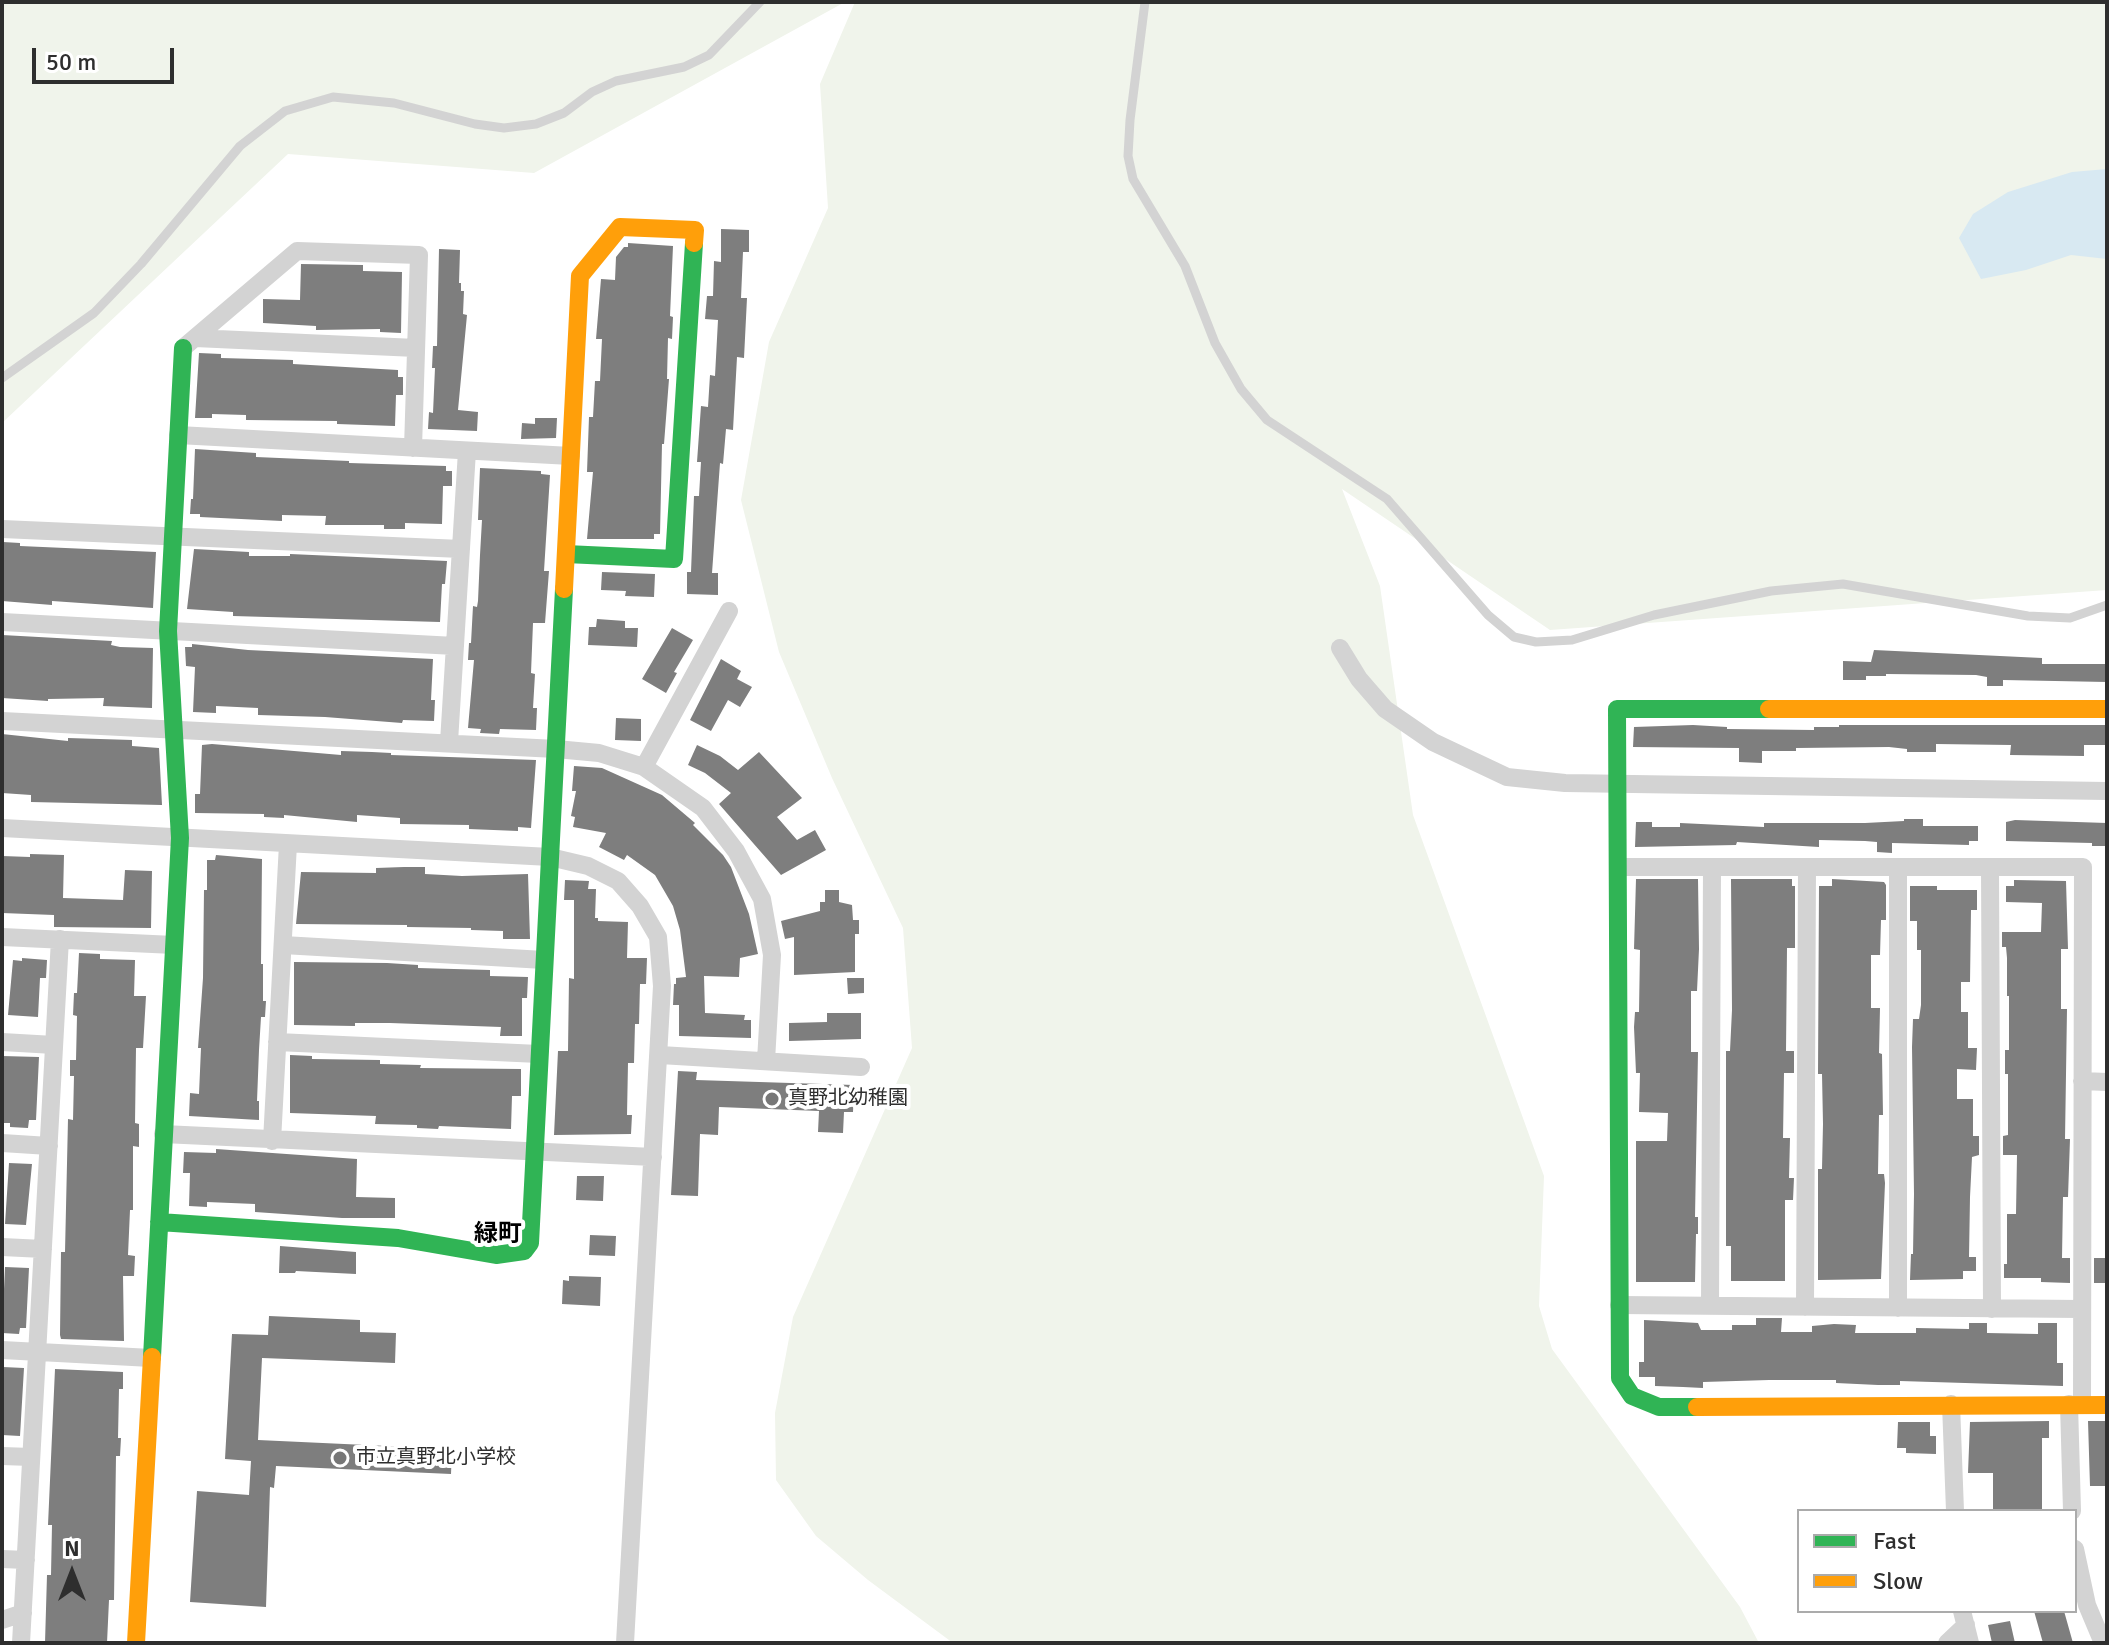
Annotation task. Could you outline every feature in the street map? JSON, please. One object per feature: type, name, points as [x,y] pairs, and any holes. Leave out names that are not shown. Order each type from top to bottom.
[{"type":"street","points":[[159,1222],[398,1238],[510,1255],[524,1251],[530,1243],[580,276],[620,227],[695,230],[674,559],[566,554]]},
{"type":"street","points":[[136,1643],[180,838],[168,631],[178,435],[189,343],[297,251],[419,255],[413,448]]},
{"type":"street","points":[[189,343],[416,348]]},
{"type":"street","points":[[178,435],[571,456]]},
{"type":"street","points":[[449,742],[467,451]]},
{"type":"street","points":[[2,529],[461,549]]},
{"type":"street","points":[[644,767],[729,611]]},
{"type":"street","points":[[2,622],[455,646]]},
{"type":"street","points":[[1340,648],[1359,679],[1385,709],[1433,742],[1507,777],[1618,784],[2107,791]]},
{"type":"street","points":[[2107,709],[1617,709],[1620,1378],[1632,1396],[1659,1407],[2107,1405]]},
{"type":"street","points":[[2,721],[556,749],[599,753],[644,767],[703,808],[736,851],[762,899],[772,955],[766,1061]]},
{"type":"street","points":[[2,828],[550,857],[588,866],[618,881],[640,906],[658,937],[662,986],[625,1643]]},
{"type":"street","points":[[272,1141],[288,844]]},
{"type":"street","points":[[1620,867],[2083,867],[2081,1309],[2072,1509]]},
{"type":"street","points":[[1710,1305],[1712,867]]},
{"type":"street","points":[[1805,1307],[1807,867]]},
{"type":"street","points":[[1898,867],[1898,1308]]},
{"type":"street","points":[[1990,867],[1992,1309]]},
{"type":"street","points":[[2,937],[174,945]]},
{"type":"street","points":[[21,1643],[60,939]]},
{"type":"street","points":[[283,945],[544,960]]},
{"type":"street","points":[[2,1042],[54,1045]]},
{"type":"street","points":[[277,1042],[539,1054]]},
{"type":"street","points":[[660,1055],[861,1067]]},
{"type":"street","points":[[2082,1081],[2107,1082]]},
{"type":"street","points":[[163,1134],[653,1157]]},
{"type":"street","points":[[2,1143],[49,1146]]},
{"type":"street","points":[[2,1247],[43,1249]]},
{"type":"street","points":[[1619,1305],[2081,1309]]},
{"type":"street","points":[[2,1350],[151,1358]]},
{"type":"street","points":[[1951,1404],[1955,1509]]},
{"type":"street","points":[[2,1456],[31,1457]]},
{"type":"street","points":[[2077,1558],[2087,1605],[2103,1643]]},
{"type":"street","points":[[2,1559],[26,1560]]},
{"type":"street","points":[[2,1620],[23,1613]]},
{"type":"street","points":[[1947,1643],[1966,1626]]},
{"type":"lane","points":[[2,378],[94,313],[141,264],[240,146],[285,111],[333,97],[394,103],[475,124],[504,128],[536,124],[564,113],[592,92],[616,81],[684,67],[709,55],[760,2]]},
{"type":"lane","points":[[1145,2],[1130,120],[1128,156],[1133,179],[1185,266],[1215,343],[1241,389],[1267,420],[1387,499],[1488,615],[1514,637],[1536,642],[1572,640],[1683,609],[1771,591],[1832,584],[1882,589],[2028,616],[2070,618],[2107,605]]},
{"type":"shaded area","points":[[2,2],[845,2],[534,173],[288,154],[2,423]]},
{"type":"shaded area","points":[[855,2],[2107,2],[2107,590],[1550,630],[1342,489],[1380,586],[1413,815],[1544,1176],[1539,1306],[1552,1349],[1740,1607],[1759,1643],[953,1643],[868,1580],[816,1536],[776,1480],[775,1413],[793,1317],[912,1048],[903,928],[832,778],[779,652],[741,500],[769,342],[828,208],[820,84]]},
{"type":"shaded area","points":[[2107,169],[2107,259],[2071,255],[2026,270],[1981,279],[1959,238],[1973,214],[2008,192],[2072,172]]},
{"type":"building","points":[[721,229],[749,230],[749,252],[743,252],[741,298],[747,298],[744,358],[737,357],[733,430],[726,429],[723,464],[720,463],[712,573],[718,573],[718,595],[687,594],[687,572],[691,572],[694,496],[699,496],[701,462],[697,462],[701,406],[708,407],[710,375],[715,376],[718,320],[705,319],[707,296],[713,296],[714,261],[721,262]]},
{"type":"building","points":[[628,243],[673,246],[670,316],[673,317],[672,339],[668,338],[669,379],[662,444],[660,534],[654,534],[654,539],[587,539],[593,472],[587,472],[589,417],[593,417],[595,381],[600,381],[602,339],[596,339],[601,279],[615,280],[616,257],[624,247],[628,247]]},
{"type":"building","points":[[439,249],[460,250],[459,283],[461,291],[464,291],[463,314],[467,315],[458,410],[478,412],[477,431],[428,429],[429,412],[433,413],[435,368],[432,368],[433,346],[437,346]]},
{"type":"building","points":[[301,264],[363,265],[363,271],[402,272],[401,333],[380,332],[380,329],[316,330],[316,326],[263,323],[263,299],[300,300]]},
{"type":"building","points":[[199,353],[221,354],[221,358],[293,360],[293,364],[398,370],[398,377],[403,377],[403,395],[396,395],[395,426],[337,424],[337,421],[246,420],[246,415],[212,414],[212,418],[195,418]]},
{"type":"building","points":[[535,418],[557,418],[556,438],[521,439],[522,423],[535,424]]},
{"type":"building","points":[[195,449],[256,453],[256,457],[446,466],[446,471],[452,471],[452,486],[443,486],[442,524],[405,523],[405,529],[384,529],[384,525],[325,525],[326,516],[282,515],[282,521],[200,517],[200,514],[190,514]]},
{"type":"building","points":[[480,468],[541,471],[541,474],[550,475],[544,571],[549,571],[545,623],[533,623],[531,673],[535,674],[533,708],[537,708],[536,730],[500,729],[499,734],[480,733],[481,729],[468,728],[474,660],[468,660],[469,643],[473,606],[477,607],[478,601],[482,520],[478,520]]},
{"type":"building","points":[[3,542],[20,543],[20,546],[156,552],[153,608],[2,601]]},
{"type":"building","points":[[194,549],[249,552],[249,556],[290,554],[447,561],[440,622],[233,616],[233,612],[187,609]]},
{"type":"building","points":[[602,572],[655,574],[654,597],[625,596],[626,591],[601,590]]},
{"type":"building","points":[[597,619],[625,621],[625,628],[638,628],[637,647],[588,645],[589,627],[596,627]]},
{"type":"building","points":[[672,628],[693,640],[674,672],[677,673],[666,693],[642,679]]},
{"type":"building","points":[[2,635],[112,641],[111,645],[120,647],[153,648],[152,708],[103,706],[104,698],[48,701],[2,698]]},
{"type":"building","points":[[192,644],[248,650],[433,659],[431,700],[435,700],[434,721],[403,720],[402,723],[258,715],[258,708],[216,706],[216,713],[193,712],[195,667],[186,666],[185,647],[192,647]]},
{"type":"building","points":[[1874,650],[2042,658],[2042,664],[2107,664],[2107,682],[2003,680],[2003,686],[1987,686],[1987,677],[1976,675],[1886,674],[1866,676],[1866,680],[1843,680],[1843,661],[1871,662]]},
{"type":"building","points":[[721,659],[741,671],[737,679],[752,687],[740,707],[728,700],[711,731],[690,720]]},
{"type":"building","points":[[616,718],[641,719],[641,741],[615,740]]},
{"type":"building","points":[[1693,725],[1727,729],[1814,730],[1814,727],[1839,725],[2107,725],[2107,745],[2084,745],[2084,756],[2010,755],[2011,745],[1936,744],[1936,752],[1907,752],[1907,749],[1889,747],[1796,748],[1796,751],[1762,751],[1762,763],[1739,762],[1739,748],[1633,747],[1634,727]]},
{"type":"building","points":[[2,734],[68,741],[68,738],[132,740],[132,746],[159,748],[162,805],[31,802],[31,795],[2,793]]},
{"type":"building","points":[[202,745],[341,755],[341,751],[536,760],[531,828],[518,827],[518,831],[469,829],[469,825],[400,824],[400,818],[357,815],[357,822],[284,815],[284,818],[264,817],[264,814],[195,813],[195,794],[200,794]]},
{"type":"building","points":[[697,745],[720,756],[738,770],[759,752],[802,798],[777,817],[797,840],[815,830],[826,850],[781,875],[719,804],[731,793],[705,773],[688,765]]},
{"type":"building","points":[[574,766],[602,768],[662,795],[695,823],[693,825],[731,867],[749,914],[758,954],[740,958],[739,977],[704,976],[705,1013],[745,1015],[744,1020],[751,1020],[751,1038],[679,1036],[679,1005],[673,1005],[674,984],[676,978],[686,977],[680,930],[673,906],[655,875],[627,855],[624,860],[599,847],[606,833],[573,827],[575,817],[571,816],[576,791],[572,791]]},
{"type":"building","points":[[1923,819],[1923,826],[1978,826],[1978,841],[1969,841],[1969,845],[1892,843],[1892,853],[1877,852],[1877,842],[1865,841],[1819,840],[1819,847],[1737,842],[1736,845],[1635,847],[1636,822],[1652,822],[1652,827],[1680,827],[1680,823],[1764,827],[1764,823],[1865,823]]},
{"type":"building","points":[[2006,822],[2107,823],[2107,846],[2006,841]]},
{"type":"building","points":[[30,854],[64,855],[63,898],[123,900],[125,870],[152,871],[151,928],[54,927],[54,915],[2,913],[2,856],[30,857]]},
{"type":"building","points":[[216,855],[262,859],[261,964],[263,1001],[266,1001],[265,1017],[261,1017],[259,1050],[259,1120],[189,1116],[190,1093],[199,1094],[201,1048],[198,1048],[207,860],[215,860]]},
{"type":"building","points":[[425,867],[425,874],[528,874],[530,939],[503,939],[503,931],[471,928],[296,924],[301,872],[376,873],[376,868]]},
{"type":"building","points":[[1636,879],[1698,879],[1697,991],[1691,991],[1691,1052],[1698,1052],[1695,1282],[1636,1282],[1636,1141],[1667,1141],[1668,1113],[1639,1112],[1640,1073],[1636,1073],[1634,1027],[1635,1012],[1639,1012],[1640,950],[1634,949]]},
{"type":"building","points":[[1731,879],[1792,879],[1792,886],[1795,886],[1795,948],[1787,948],[1786,1051],[1794,1051],[1794,1073],[1784,1073],[1783,1138],[1790,1138],[1789,1178],[1794,1178],[1793,1200],[1785,1200],[1785,1281],[1731,1281],[1731,1246],[1726,1246],[1726,1051],[1730,1051],[1732,1010]]},
{"type":"building","points":[[1832,879],[1884,882],[1886,885],[1886,920],[1881,920],[1880,955],[1871,955],[1871,1008],[1880,1008],[1879,1053],[1882,1054],[1883,1115],[1879,1115],[1878,1174],[1884,1174],[1885,1183],[1881,1279],[1818,1280],[1818,1169],[1822,1169],[1823,1124],[1822,1074],[1818,1074],[1819,886],[1832,886]]},
{"type":"building","points":[[565,880],[589,881],[588,889],[596,889],[595,918],[598,921],[628,922],[627,958],[647,958],[646,984],[640,984],[639,1024],[635,1024],[634,1063],[628,1063],[627,1115],[632,1115],[631,1134],[554,1135],[558,1051],[568,1051],[569,978],[574,979],[574,900],[564,900]]},
{"type":"building","points":[[2014,880],[2066,881],[2068,949],[2061,949],[2061,1009],[2067,1009],[2065,1139],[2070,1139],[2068,1197],[2063,1197],[2062,1258],[2070,1258],[2070,1283],[2041,1282],[2041,1278],[2004,1278],[2007,1214],[2016,1214],[2017,1155],[2003,1155],[2003,1136],[2008,1135],[2005,1050],[2009,1050],[2009,996],[2002,932],[2041,932],[2042,903],[2006,902],[2006,886],[2014,886]]},
{"type":"building","points":[[1910,886],[1977,890],[1977,910],[1971,910],[1970,982],[1961,982],[1961,1012],[1968,1012],[1968,1048],[1977,1048],[1976,1070],[1957,1069],[1957,1099],[1973,1099],[1973,1136],[1979,1136],[1979,1155],[1972,1157],[1970,1197],[1969,1257],[1976,1257],[1976,1271],[1963,1271],[1963,1279],[1910,1280],[1914,1194],[1912,1047],[1913,1019],[1919,1019],[1921,1005],[1921,950],[1917,950],[1917,921],[1910,921]]},
{"type":"building","points":[[825,890],[839,890],[839,902],[852,905],[853,920],[859,920],[859,934],[855,934],[855,972],[794,975],[794,937],[785,939],[781,921],[820,911],[820,902],[825,902]]},
{"type":"building","points":[[79,953],[100,954],[100,959],[135,960],[134,996],[146,996],[143,1048],[136,1048],[135,1123],[139,1124],[139,1147],[133,1146],[133,1210],[130,1210],[128,1255],[135,1256],[134,1276],[123,1276],[124,1341],[61,1339],[60,1335],[68,1119],[73,1120],[74,1076],[70,1076],[70,1060],[76,1060],[77,1016],[73,1015]]},
{"type":"building","points":[[22,958],[47,960],[46,978],[40,978],[38,1017],[8,1015],[13,960],[22,961]]},
{"type":"building","points":[[294,962],[387,963],[418,965],[418,968],[490,970],[490,976],[528,977],[527,998],[522,998],[522,1036],[500,1036],[501,1027],[390,1023],[294,1025]]},
{"type":"building","points":[[847,978],[864,978],[864,993],[848,994]]},
{"type":"building","points":[[827,1013],[861,1013],[861,1039],[789,1041],[789,1023],[827,1022]]},
{"type":"building","points":[[290,1055],[312,1056],[312,1059],[380,1060],[380,1064],[421,1065],[420,1068],[521,1069],[521,1096],[512,1096],[511,1129],[417,1128],[417,1125],[375,1124],[376,1116],[290,1113]]},
{"type":"building","points":[[2,1056],[39,1057],[36,1120],[29,1120],[28,1128],[10,1127],[10,1123],[2,1123]]},
{"type":"building","points":[[678,1071],[697,1072],[696,1080],[854,1085],[853,1112],[844,1112],[843,1133],[818,1132],[819,1111],[719,1107],[718,1135],[700,1134],[698,1196],[671,1195]]},
{"type":"building","points":[[216,1149],[357,1159],[356,1197],[395,1198],[395,1218],[255,1212],[255,1204],[207,1202],[207,1207],[189,1206],[190,1173],[183,1173],[184,1152],[216,1153]]},
{"type":"building","points":[[9,1163],[32,1164],[26,1225],[5,1224]]},
{"type":"building","points":[[577,1176],[604,1176],[603,1201],[576,1200]]},
{"type":"building","points":[[590,1235],[616,1236],[615,1256],[589,1255]]},
{"type":"building","points":[[280,1246],[356,1252],[356,1274],[279,1273]]},
{"type":"building","points":[[2094,1258],[2107,1258],[2107,1283],[2094,1283]]},
{"type":"building","points":[[5,1267],[29,1268],[26,1328],[20,1328],[19,1334],[2,1333]]},
{"type":"building","points":[[569,1276],[601,1277],[600,1306],[562,1304],[563,1280],[569,1281]]},
{"type":"building","points":[[269,1316],[360,1320],[360,1332],[396,1333],[395,1363],[262,1358],[258,1440],[452,1449],[451,1474],[276,1466],[274,1488],[270,1487],[266,1607],[190,1602],[197,1491],[249,1495],[251,1461],[225,1459],[232,1334],[268,1335]]},
{"type":"building","points":[[1756,1318],[1782,1318],[1781,1332],[1812,1332],[1812,1326],[1834,1324],[1856,1325],[1855,1333],[1916,1333],[1916,1328],[1969,1329],[1969,1323],[1987,1323],[1987,1333],[2038,1334],[2038,1323],[2057,1323],[2057,1363],[2063,1363],[2063,1386],[1900,1381],[1900,1385],[1878,1385],[1836,1383],[1836,1380],[1769,1380],[1703,1382],[1703,1388],[1655,1386],[1655,1377],[1639,1377],[1639,1362],[1644,1362],[1644,1320],[1698,1323],[1701,1330],[1732,1330],[1732,1325],[1756,1325]]},
{"type":"building","points":[[3,1367],[24,1368],[20,1436],[2,1435]]},
{"type":"building","points":[[55,1369],[123,1372],[123,1389],[119,1389],[120,1456],[116,1456],[114,1600],[109,1600],[107,1643],[45,1643],[47,1575],[51,1575],[52,1525],[48,1525]]},
{"type":"building","points":[[2049,1421],[2049,1438],[2042,1438],[2042,1509],[1993,1509],[1993,1473],[1968,1473],[1970,1422]]},
{"type":"building","points":[[2088,1421],[2107,1421],[2107,1486],[2090,1486]]},
{"type":"building","points":[[1898,1422],[1930,1422],[1930,1436],[1936,1436],[1936,1454],[1906,1453],[1906,1448],[1897,1448]]},
{"type":"building","points":[[2035,1613],[2065,1613],[2073,1643],[2043,1643]]},
{"type":"building","points":[[2010,1621],[2015,1643],[1992,1643],[1988,1625]]},
{"type":"traffic: fast","points":[[566,554],[674,559],[694,243]]},
{"type":"traffic: fast","points":[[152,1357],[180,838],[168,631],[183,348]]},
{"type":"traffic: fast","points":[[159,1222],[398,1238],[496,1255],[524,1251],[530,1243],[564,589]]},
{"type":"traffic: fast","points":[[1697,1407],[1659,1407],[1632,1396],[1620,1378],[1617,709],[1769,709]]},
{"type":"traffic: slow","points":[[564,589],[580,276],[620,227],[695,230],[694,243]]},
{"type":"traffic: slow","points":[[1769,709],[2107,709]]},
{"type":"traffic: slow","points":[[136,1643],[152,1357]]},
{"type":"traffic: slow","points":[[1697,1407],[2107,1405]]},
{"type":"place","name":"真野北幼稚園","points":[[772,1099]]},
{"type":"place","name":"市立真野北小学校","points":[[340,1458]]},
{"type":"district","name":"緑町","points":[[498,1235]]}]
